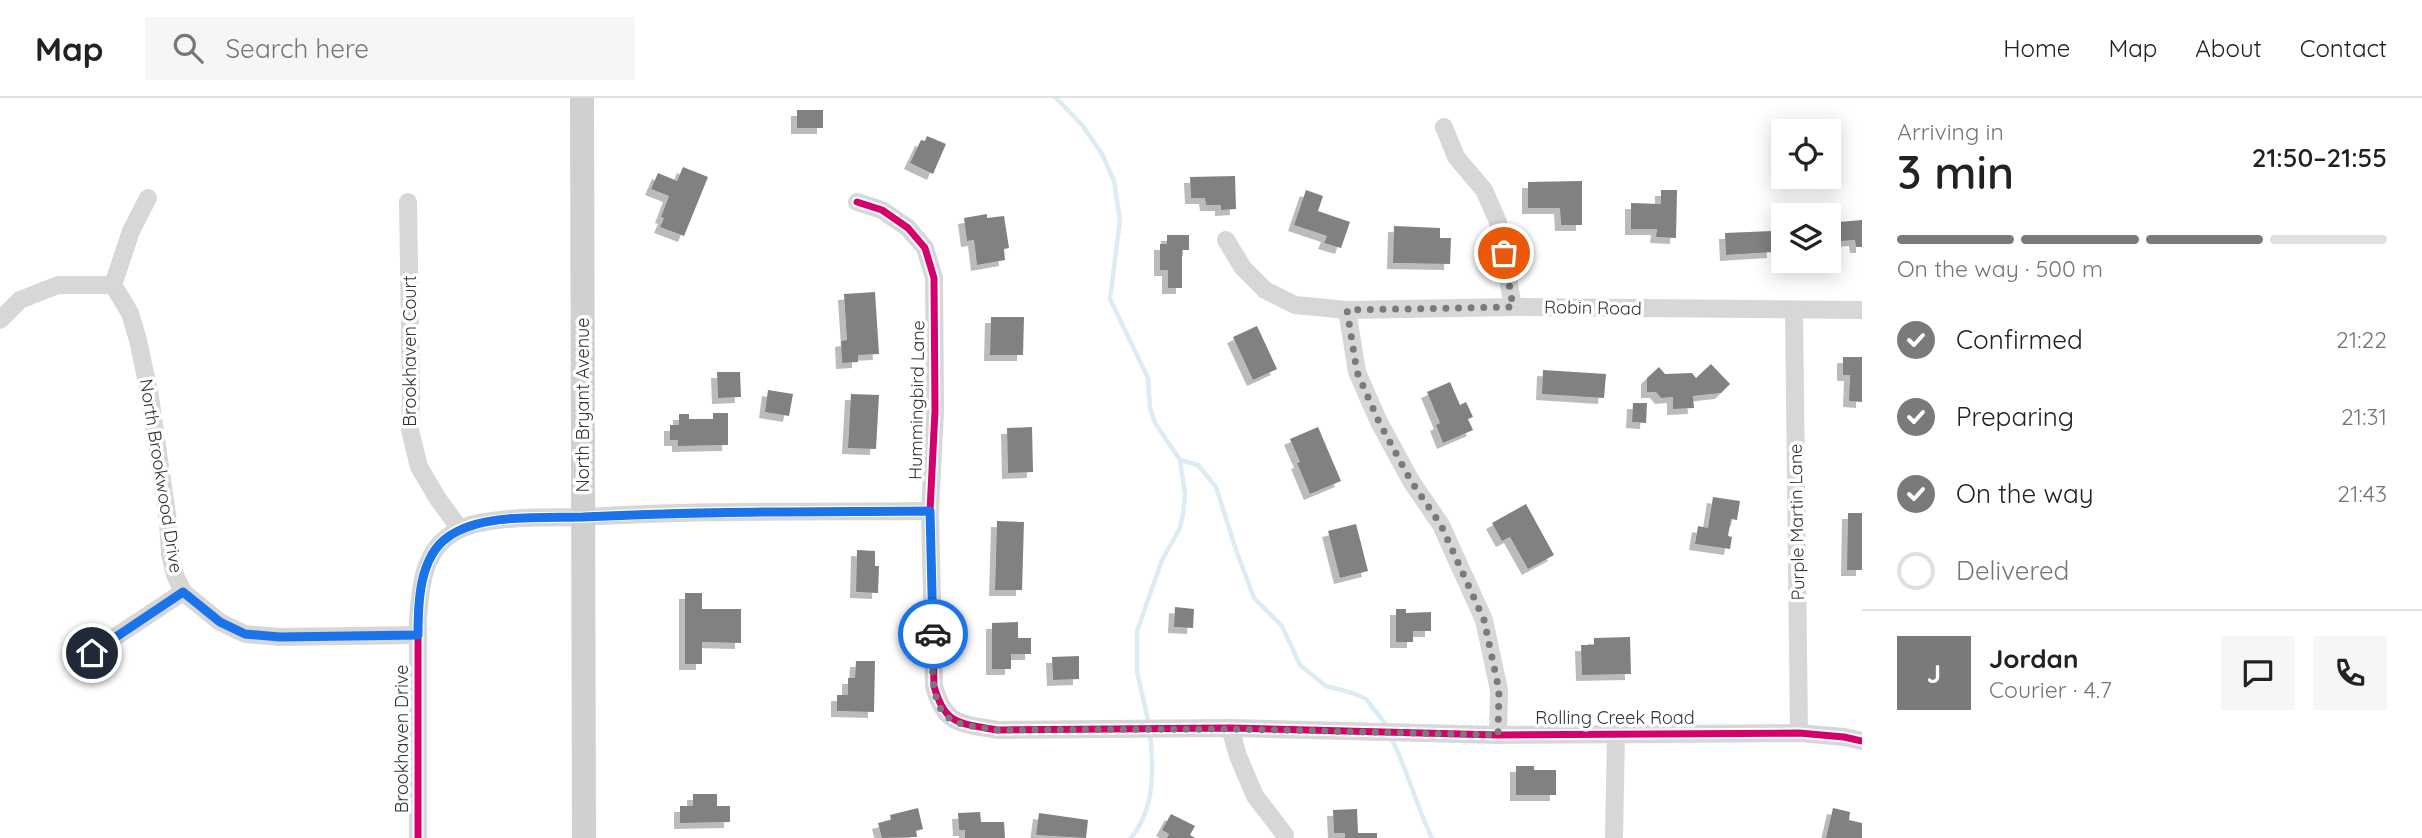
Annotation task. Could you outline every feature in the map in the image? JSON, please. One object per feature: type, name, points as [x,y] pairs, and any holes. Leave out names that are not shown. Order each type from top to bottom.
[{"type":"street","name":"North Bryant Avenue","points":[[582,98],[584,838]]},
{"type":"street","points":[[1444,127],[1456,157],[1484,190],[1498,222],[1513,307]]},
{"type":"street","points":[[0,320],[19,300],[58,285],[113,285],[131,230],[148,198]]},
{"type":"street","name":"Brookhaven Court","points":[[408,202],[410,430],[419,467],[460,529]]},
{"type":"street","name":"Hummingbird Lane","points":[[857,202],[882,210],[908,228],[925,248],[933,278],[935,411],[930,511],[933,686],[939,705],[949,718]]},
{"type":"street","name":"Robin Road","points":[[1226,240],[1243,268],[1265,290],[1295,305],[1347,310],[1513,307],[1862,310]]},
{"type":"street","name":"North Brookwood Drive","points":[[113,285],[130,313],[138,341],[150,397],[170,554],[183,592],[220,622],[245,634],[280,637],[418,635]]},
{"type":"street","points":[[1347,310],[1357,372],[1379,422],[1411,481],[1441,525],[1484,620],[1499,690],[1498,735]]},
{"type":"street","name":"Purple Martin Lane","points":[[1794,310],[1799,733]]},
{"type":"street","name":"Brookhaven Drive","points":[[418,838],[418,635],[421,587],[429,559],[444,539],[460,529],[496,521],[629,514],[930,511]]},
{"type":"street","points":[[92,653],[183,592]]},
{"type":"street","name":"Rolling Creek Road","points":[[949,718],[967,725],[997,730],[1230,729],[1498,735],[1799,733],[1862,741]]},
{"type":"street","points":[[1230,729],[1255,796],[1285,835]]},
{"type":"street","points":[[1614,838],[1616,734]]},
{"type":"building","points":[[797,110],[823,110],[823,128],[797,128]]},
{"type":"building","points":[[927,136],[946,144],[933,174],[910,163],[921,140],[925,141]]},
{"type":"building","points":[[683,167],[708,177],[684,236],[660,227],[669,196],[651,189],[658,173],[677,181]]},
{"type":"building","points":[[1235,176],[1236,209],[1221,210],[1221,205],[1206,205],[1205,198],[1191,198],[1190,177]]},
{"type":"building","points":[[1582,181],[1582,225],[1561,225],[1560,208],[1528,208],[1528,182]]},
{"type":"building","points":[[1306,190],[1323,196],[1318,211],[1350,222],[1341,248],[1324,243],[1327,236],[1294,225]]},
{"type":"building","points":[[1661,190],[1677,190],[1676,238],[1656,237],[1657,229],[1631,229],[1631,203],[1661,204]]},
{"type":"building","points":[[987,214],[987,218],[1004,216],[1009,248],[1004,249],[1005,260],[977,265],[974,240],[967,241],[964,218]]},
{"type":"building","points":[[1862,220],[1862,247],[1856,247],[1855,240],[1841,241],[1841,222]]},
{"type":"building","points":[[1394,226],[1440,228],[1440,238],[1451,238],[1450,264],[1393,263]]},
{"type":"building","points":[[1771,231],[1771,252],[1726,255],[1725,233]]},
{"type":"building","points":[[1167,235],[1189,235],[1189,250],[1182,250],[1182,288],[1168,288],[1168,270],[1160,270],[1160,244],[1167,244]]},
{"type":"building","points":[[875,292],[879,354],[858,355],[858,362],[842,363],[841,341],[847,340],[844,294]]},
{"type":"building","points":[[991,317],[1024,317],[1023,355],[990,355]]},
{"type":"building","points":[[1257,326],[1277,369],[1253,380],[1233,337]]},
{"type":"building","points":[[1843,357],[1862,357],[1862,402],[1849,401],[1850,375],[1843,375]]},
{"type":"building","points":[[1711,364],[1730,384],[1721,393],[1693,396],[1694,408],[1673,409],[1673,397],[1661,398],[1656,392],[1647,392],[1647,378],[1659,367],[1665,374],[1692,373],[1696,378]]},
{"type":"building","points":[[1543,370],[1606,374],[1604,398],[1542,394]]},
{"type":"building","points":[[717,372],[740,372],[741,397],[718,398]]},
{"type":"building","points":[[1450,382],[1460,405],[1466,402],[1473,417],[1468,419],[1473,430],[1443,443],[1436,425],[1440,423],[1427,392]]},
{"type":"building","points":[[768,390],[793,394],[789,416],[765,412]]},
{"type":"building","points":[[851,394],[879,395],[876,449],[848,448]]},
{"type":"building","points":[[1633,403],[1647,403],[1646,423],[1632,422]]},
{"type":"building","points":[[713,413],[728,413],[728,445],[678,446],[678,440],[670,440],[670,425],[679,425],[679,414],[689,414],[689,419],[713,419]]},
{"type":"building","points":[[1032,427],[1033,472],[1008,473],[1007,428]]},
{"type":"building","points":[[1318,427],[1341,481],[1310,494],[1290,439]]},
{"type":"building","points":[[1713,497],[1740,501],[1737,520],[1731,519],[1728,536],[1732,537],[1730,549],[1695,544],[1698,526],[1708,528]]},
{"type":"building","points":[[1526,504],[1554,555],[1528,569],[1510,537],[1502,541],[1492,523]]},
{"type":"building","points":[[1848,513],[1862,513],[1862,570],[1847,570]]},
{"type":"building","points":[[997,521],[1024,522],[1022,590],[995,590]]},
{"type":"building","points":[[1356,524],[1368,571],[1340,578],[1328,531]]},
{"type":"building","points":[[857,550],[875,551],[875,566],[879,566],[878,593],[856,592]]},
{"type":"building","points":[[685,593],[702,593],[702,609],[741,609],[741,643],[702,642],[702,664],[685,664]]},
{"type":"building","points":[[1175,607],[1194,609],[1193,628],[1174,627]]},
{"type":"building","points":[[1396,609],[1406,609],[1406,613],[1431,612],[1431,631],[1413,631],[1413,642],[1396,642]]},
{"type":"building","points":[[1018,622],[1018,638],[1031,638],[1031,654],[1011,654],[1011,669],[992,669],[992,623]]},
{"type":"building","points":[[1630,637],[1631,674],[1582,675],[1581,645],[1594,645],[1594,638]]},
{"type":"building","points":[[1079,656],[1079,679],[1053,680],[1052,657]]},
{"type":"building","points":[[856,661],[875,661],[874,712],[837,711],[837,695],[848,695],[848,678],[855,678]]},
{"type":"building","points":[[1516,766],[1534,766],[1534,770],[1556,770],[1556,795],[1516,795]]},
{"type":"building","points":[[693,794],[717,794],[717,806],[730,806],[730,822],[680,823],[680,806],[693,806]]},
{"type":"building","points":[[918,808],[923,829],[916,831],[917,837],[882,838],[878,823],[891,820],[890,815]]},
{"type":"building","points":[[1833,808],[1850,812],[1849,820],[1862,823],[1862,838],[1826,838]]},
{"type":"building","points":[[1357,809],[1358,833],[1377,833],[1377,838],[1345,838],[1345,833],[1334,833],[1333,810]]},
{"type":"building","points":[[980,812],[981,822],[1004,822],[1005,838],[965,838],[965,830],[959,830],[958,813]]},
{"type":"building","points":[[1039,813],[1088,820],[1086,838],[1036,835]]},
{"type":"building","points":[[1171,814],[1195,826],[1190,835],[1195,838],[1167,838],[1169,834],[1162,830]]},
{"type":"waterway","points":[[1056,98],[1082,125],[1102,154],[1114,181],[1120,220],[1110,299],[1148,378],[1150,408],[1155,423],[1180,460],[1185,494],[1183,515],[1179,530],[1162,560],[1137,631],[1137,672],[1149,724]]},
{"type":"waterway","points":[[1180,460],[1198,465],[1216,487],[1254,598],[1282,626],[1300,665],[1326,686],[1366,699],[1387,726]]},
{"type":"waterway","points":[[1131,838],[1149,801],[1152,775],[1150,733]]},
{"type":"waterway","points":[[1391,738],[1432,838]]},
{"type":"cycle path","points":[[857,202],[882,210],[908,228],[925,248],[934,278],[935,411],[930,511],[934,686],[943,709],[956,720],[997,730],[1230,728],[1498,735],[1799,733],[1862,741]]},
{"type":"cycle path","points":[[418,838],[420,598],[427,565],[438,546],[450,535],[475,524],[522,518],[715,512],[930,511]]},
{"type":"way so far","points":[[933,634],[933,686],[939,705],[949,718],[967,725],[997,730],[1230,729],[1498,735],[1499,690],[1495,661],[1484,620],[1441,525],[1411,481],[1379,422],[1357,372],[1347,310],[1513,307],[1504,253]]},
{"type":"route","points":[[92,653],[183,592],[220,622],[245,634],[280,637],[418,635],[421,587],[429,559],[444,539],[460,529],[485,522],[629,514],[930,511],[933,634]]}]
